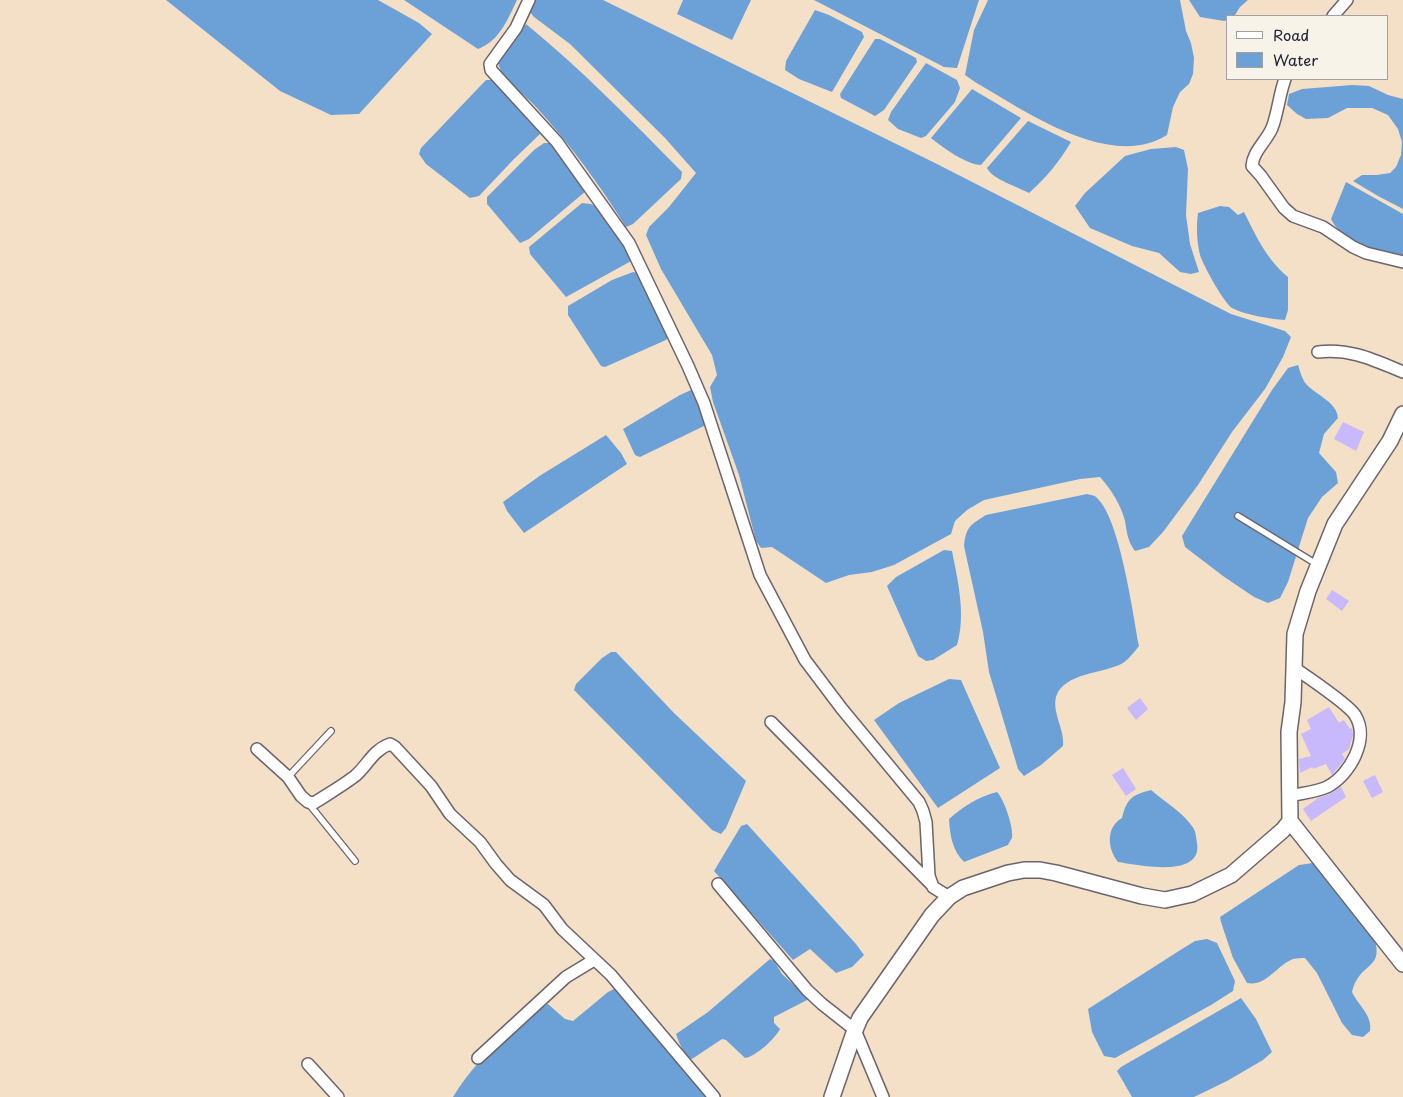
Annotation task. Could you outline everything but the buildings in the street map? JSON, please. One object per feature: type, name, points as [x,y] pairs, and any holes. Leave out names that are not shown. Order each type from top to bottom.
[{"type":"main road","points":[[1402,959],[1290,821],[1289,732],[1293,702],[1295,634],[1308,592],[1334,524],[1390,441],[1403,414]]},
{"type":"main road","points":[[832,1097],[855,1030],[876,995],[932,915],[949,897],[963,888],[1008,873],[1040,870],[1165,900],[1192,894],[1231,874],[1277,835],[1290,821]]},
{"type":"street","points":[[529,0],[516,28],[490,64],[491,70],[557,142],[630,243],[704,403],[760,575],[805,660],[919,802],[924,811],[929,876],[933,887]]},
{"type":"street","points":[[1334,15],[1347,0]]},
{"type":"street","points":[[1285,80],[1272,130],[1252,159],[1252,166],[1276,199],[1293,216],[1322,227],[1366,253],[1403,262]]},
{"type":"street","points":[[1318,352],[1331,350],[1347,351],[1403,372]]},
{"type":"street","points":[[1290,796],[1326,787],[1344,774],[1360,741],[1359,727],[1354,714],[1295,668]]},
{"type":"street","points":[[771,722],[933,887],[949,897]]},
{"type":"street","points":[[257,749],[288,777],[308,802],[314,803],[357,774],[376,752],[384,746],[390,744],[395,746],[431,786],[450,814],[480,842],[510,880],[544,905],[562,930],[611,975],[714,1097]]},
{"type":"street","points":[[718,884],[807,990],[855,1030],[883,1097]]},
{"type":"street","points":[[478,1058],[566,977],[594,960]]},
{"type":"street","points":[[308,1064],[338,1097]]},
{"type":"lane","points":[[1238,516],[1318,565]]},
{"type":"lane","points":[[288,777],[331,731]]},
{"type":"lane","points":[[308,802],[356,860]]},
{"type":"water","points":[[166,0],[378,0],[419,23],[432,34],[359,114],[331,115],[280,91]]},
{"type":"water","points":[[404,0],[517,0],[502,29],[492,41],[478,49]]},
{"type":"water","points":[[533,0],[603,0],[933,162],[1231,314],[1285,331],[1291,337],[1283,357],[1265,389],[1232,432],[1198,485],[1163,532],[1149,547],[1135,551],[1129,541],[1125,521],[1118,503],[1100,477],[1080,479],[984,500],[967,510],[955,521],[951,534],[894,565],[872,572],[849,575],[826,583],[772,547],[761,548],[756,541],[739,475],[713,402],[710,387],[717,375],[712,355],[661,269],[646,235],[649,227],[669,207],[696,173],[665,138],[570,44],[534,17],[529,11]]},
{"type":"water","points":[[683,0],[751,0],[732,40],[677,14]]},
{"type":"water","points":[[814,0],[979,0],[957,68],[944,67]]},
{"type":"water","points":[[988,0],[1180,0],[1194,58],[1193,74],[1189,84],[1180,92],[1173,107],[1167,135],[1144,144],[1120,146],[1094,142],[1068,133],[1043,121],[1018,108],[965,75],[974,30]]},
{"type":"water","points":[[1189,0],[1248,0],[1235,15],[1226,15],[1226,20],[1200,17]]},
{"type":"water","points":[[815,10],[862,32],[864,37],[832,92],[799,79],[785,70],[786,61]]},
{"type":"water","points":[[526,24],[587,78],[682,172],[681,179],[633,224],[626,227],[595,180],[561,135],[503,75],[498,61]]},
{"type":"water","points":[[875,39],[880,39],[916,58],[917,62],[884,110],[875,116],[841,98],[840,94]]},
{"type":"water","points":[[926,63],[957,80],[960,88],[955,102],[926,136],[921,138],[898,129],[888,120],[891,112]]},
{"type":"water","points":[[486,80],[496,80],[539,126],[540,134],[479,196],[470,198],[426,164],[419,154],[421,148]]},
{"type":"water","points":[[1352,85],[1369,86],[1388,95],[1403,99],[1403,209],[1353,181],[1362,175],[1390,173],[1396,167],[1401,155],[1402,142],[1398,129],[1388,115],[1372,108],[1347,108],[1328,118],[1306,119],[1287,105],[1289,94],[1302,89]]},
{"type":"water","points":[[972,89],[1021,118],[981,165],[962,159],[931,138]]},
{"type":"water","points":[[1028,121],[1071,142],[1052,169],[1029,193],[994,176],[987,168]]},
{"type":"water","points":[[544,143],[550,143],[575,172],[586,191],[529,239],[520,243],[487,204],[487,197],[534,150]]},
{"type":"water","points":[[1176,147],[1184,150],[1188,169],[1186,215],[1190,244],[1199,272],[1191,274],[1180,272],[1159,253],[1132,246],[1090,228],[1075,206],[1085,193],[1125,156],[1151,149]]},
{"type":"water","points":[[1346,182],[1403,214],[1403,258],[1362,245],[1336,227],[1331,219]]},
{"type":"water","points":[[582,203],[591,204],[601,209],[633,260],[566,297],[530,254],[529,247]]},
{"type":"water","points":[[1220,206],[1229,207],[1238,215],[1244,212],[1268,255],[1288,277],[1288,310],[1285,320],[1244,313],[1232,308],[1214,283],[1200,255],[1197,218],[1198,213]]},
{"type":"water","points":[[633,272],[639,273],[669,335],[666,340],[605,367],[601,366],[568,315],[568,306],[612,280]]},
{"type":"water","points":[[1298,365],[1306,384],[1330,403],[1337,412],[1338,418],[1324,434],[1319,453],[1336,472],[1338,483],[1322,497],[1308,518],[1288,582],[1280,598],[1268,603],[1254,597],[1185,547],[1182,536],[1272,390],[1288,368]]},
{"type":"water","points":[[691,390],[697,393],[706,425],[640,457],[635,455],[623,429]]},
{"type":"water","points":[[606,435],[621,453],[627,464],[524,533],[507,511],[503,502],[541,475]]},
{"type":"water","points":[[1087,494],[1097,498],[1105,509],[1112,525],[1124,568],[1139,646],[1123,663],[1076,678],[1060,689],[1055,703],[1063,746],[1041,765],[1024,776],[1018,769],[989,672],[983,632],[964,546],[965,540],[970,527],[986,515]]},
{"type":"water","points":[[944,550],[952,551],[957,574],[961,610],[960,634],[957,645],[933,660],[926,661],[918,656],[887,586],[896,577]]},
{"type":"water","points":[[611,652],[616,652],[674,713],[746,781],[726,828],[721,834],[712,830],[574,690],[576,684],[602,658]]},
{"type":"water","points":[[949,679],[961,680],[1000,768],[938,808],[874,720],[899,703]]},
{"type":"water","points":[[1151,790],[1180,813],[1194,829],[1197,843],[1196,854],[1190,862],[1180,866],[1153,867],[1118,862],[1114,856],[1110,844],[1113,827],[1122,818],[1131,798]]},
{"type":"water","points":[[997,792],[1008,814],[1012,838],[1008,845],[964,862],[952,842],[949,819],[972,802]]},
{"type":"water","points":[[747,824],[856,944],[864,955],[852,967],[836,973],[810,949],[793,960],[714,871],[741,826]]},
{"type":"water","points":[[1313,863],[1374,937],[1377,953],[1375,959],[1360,975],[1352,992],[1369,1020],[1370,1031],[1363,1037],[1352,1035],[1342,1023],[1317,973],[1305,958],[1293,959],[1287,962],[1260,982],[1247,983],[1233,958],[1221,922],[1220,917],[1299,865]]},
{"type":"water","points":[[1207,939],[1217,943],[1235,981],[1233,991],[1115,1058],[1104,1056],[1092,1032],[1088,1009],[1195,941]]},
{"type":"water","points":[[770,959],[774,961],[782,974],[809,999],[774,1017],[774,1023],[780,1029],[774,1038],[749,1057],[745,1058],[726,1040],[722,1039],[692,1059],[689,1057],[682,1048],[676,1034],[708,1012]]},
{"type":"water","points":[[618,987],[707,1097],[453,1097],[483,1057],[508,1033],[534,1013],[548,1004],[565,1019],[573,1021],[608,992]]},
{"type":"water","points":[[1241,998],[1256,1019],[1272,1052],[1263,1060],[1227,1081],[1194,1097],[1132,1097],[1117,1071],[1121,1067]]}]
